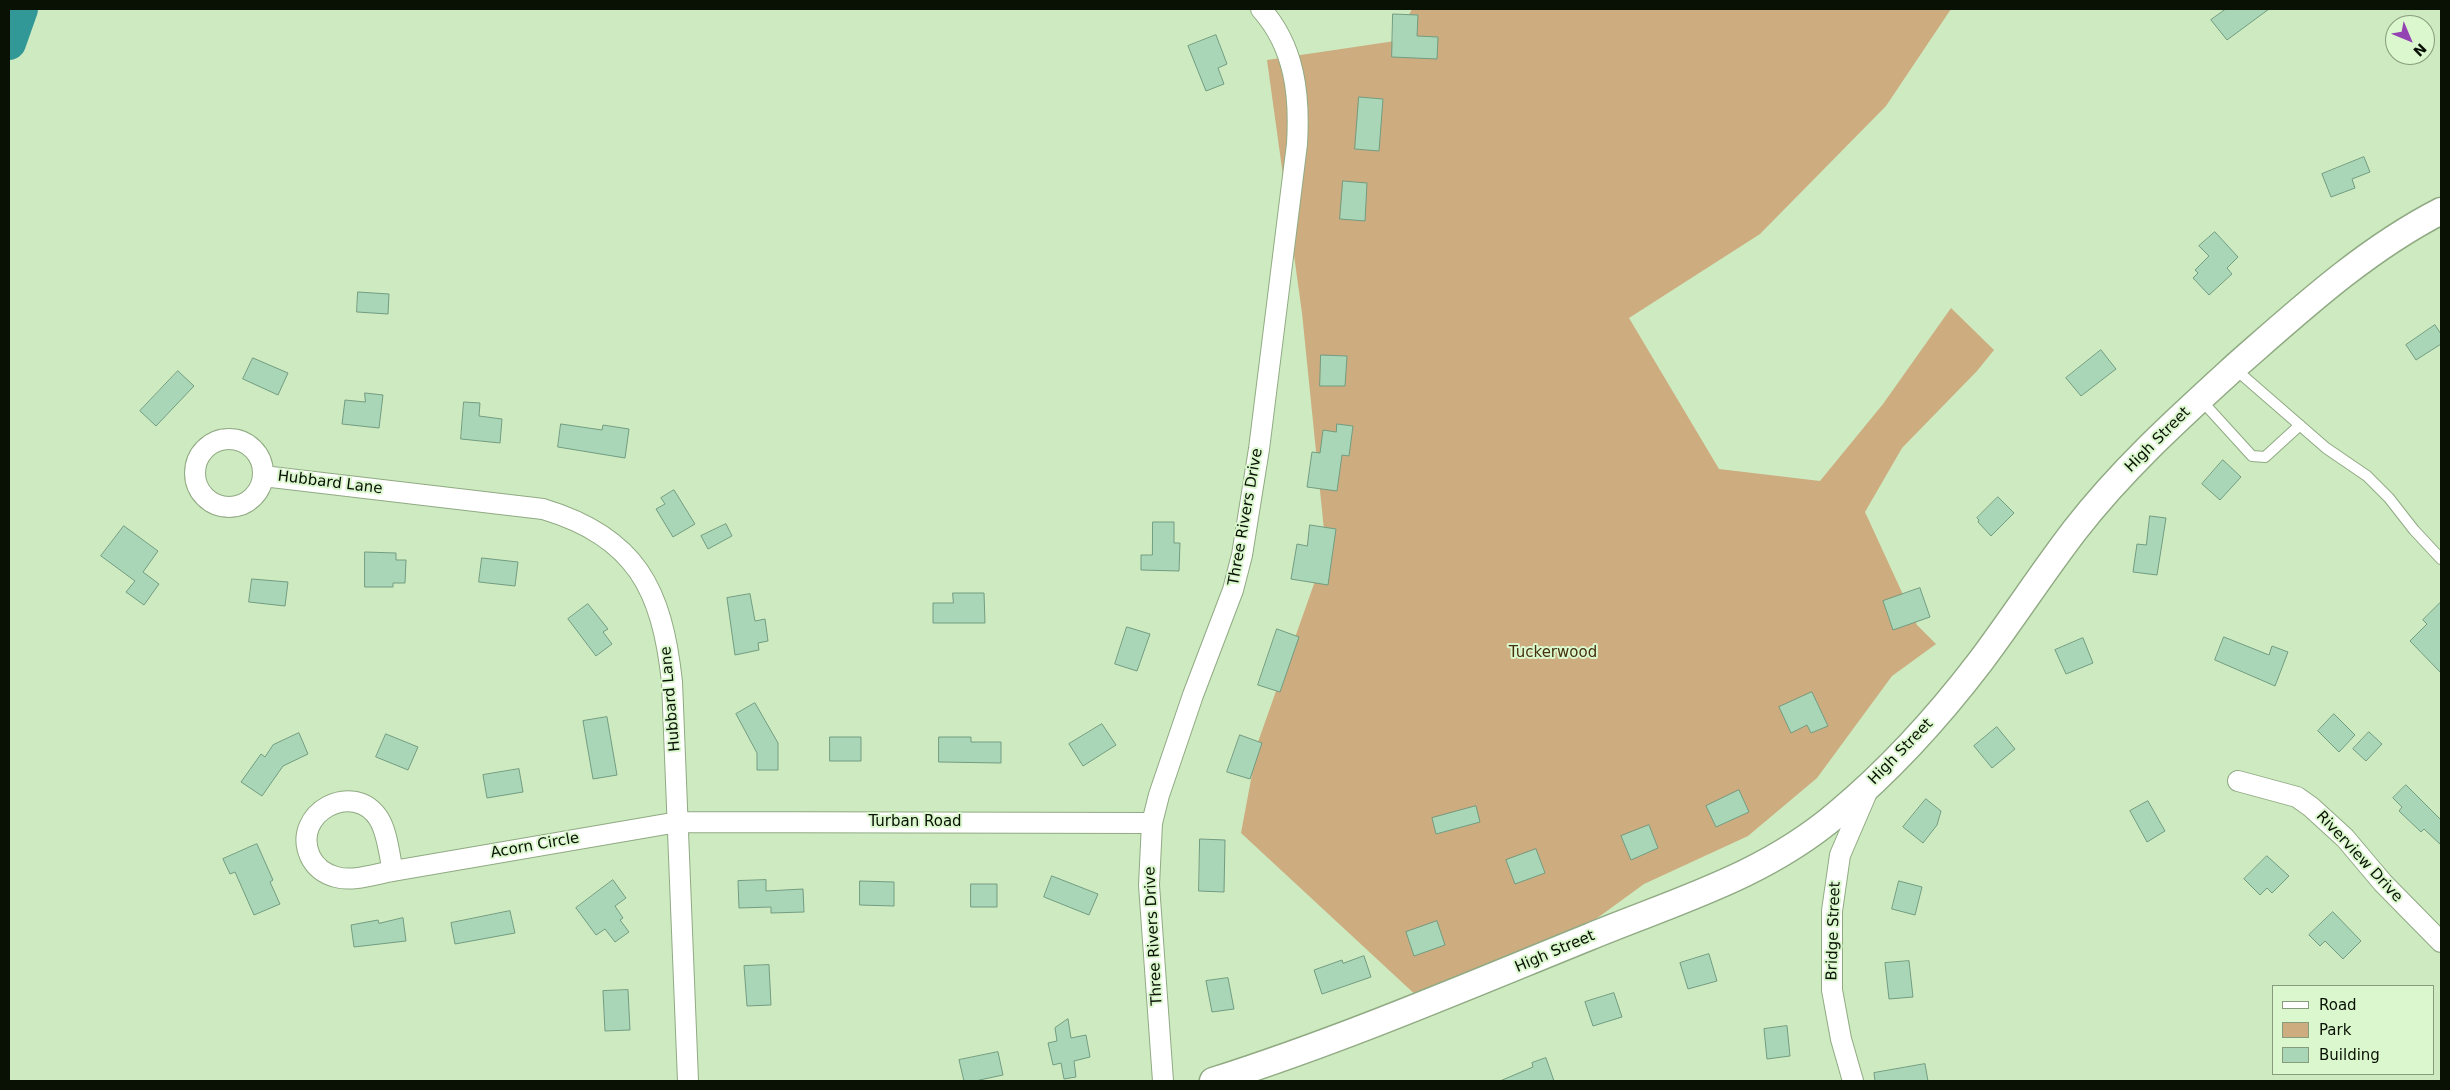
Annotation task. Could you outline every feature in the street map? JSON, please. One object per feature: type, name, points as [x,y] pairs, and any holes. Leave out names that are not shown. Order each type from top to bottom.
[{"type":"street","name":"Three Rivers Drive","points":[[1163,1081],[1149,885],[1152,823],[1159,795],[1187,714],[1233,590],[1249,520],[1297,144],[1299,102],[1296,81],[1284,45],[1261,9]]},
{"type":"street","name":"High Street","points":[[1213,1081],[1396,1017],[1593,935],[1711,890],[1763,864],[1801,841],[1837,814],[1871,784],[1911,744],[1953,696],[2095,505],[2154,442],[2200,398],[2313,298],[2360,260],[2441,211]]},
{"type":"street","name":"Hubbard Lane","points":[[262,476],[543,509],[584,524],[618,547],[644,578],[653,595],[664,631],[672,682],[688,1081]]},
{"type":"street","name":"Riverview Drive","points":[[2238,782],[2297,797],[2311,806],[2345,838],[2383,883],[2441,942]]},
{"type":"street","name":"Bridge Street","points":[[1853,1081],[1841,1039],[1834,999],[1831,965],[1832,911],[1840,855],[1871,784]]},
{"type":"street","name":"Acorn Circle","points":[[393,871],[383,829],[380,821],[370,809],[356,802],[340,801],[325,807],[313,818],[309,826],[307,842],[311,858],[322,871],[330,875],[346,878],[393,871],[678,822]]},
{"type":"street","name":"Turban Road","points":[[678,822],[1152,823]]},
{"type":"lane","points":[[2234,368],[2326,448],[2367,476],[2389,498],[2414,530],[2441,559]]},
{"type":"lane","points":[[2200,398],[2252,456],[2265,457],[2300,425]]},
{"type":"green space","name":"Tuckerwood","points":[[1412,9],[1951,9],[1886,106],[1760,234],[1629,318],[1719,469],[1820,481],[1883,404],[1951,308],[1994,350],[1977,371],[1902,448],[1865,512],[1917,625],[1936,644],[1892,676],[1817,778],[1748,836],[1644,884],[1541,959],[1433,1011],[1241,833],[1258,742],[1326,550],[1302,313],[1267,60],[1395,41]]},
{"type":"building","points":[[2226,9],[2269,9],[2227,40],[2211,20]]},
{"type":"building","points":[[1393,14],[1418,15],[1417,36],[1438,37],[1437,59],[1392,57]]},
{"type":"building","points":[[1216,35],[1227,64],[1218,68],[1224,84],[1206,91],[1188,46]]},
{"type":"building","points":[[1359,97],[1383,99],[1379,151],[1355,149]]},
{"type":"building","points":[[2364,157],[2370,172],[2352,179],[2355,188],[2331,197],[2322,174]]},
{"type":"building","points":[[1343,181],[1367,183],[1365,221],[1340,219]]},
{"type":"building","points":[[2215,232],[2238,257],[2227,268],[2232,274],[2209,295],[2193,278],[2198,273],[2195,270],[2209,256],[2199,246]]},
{"type":"building","points":[[358,292],[389,294],[388,314],[357,312]]},
{"type":"building","points":[[2435,325],[2441,334],[2441,344],[2416,360],[2406,345]]},
{"type":"building","points":[[2101,350],[2116,369],[2081,396],[2066,378]]},
{"type":"building","points":[[1321,355],[1347,356],[1345,386],[1320,386]]},
{"type":"building","points":[[253,358],[288,373],[278,395],[243,379]]},
{"type":"building","points":[[178,371],[194,386],[156,426],[140,411]]},
{"type":"building","points":[[365,393],[383,395],[379,428],[342,424],[345,400],[365,402]]},
{"type":"building","points":[[464,402],[480,403],[479,416],[502,419],[500,443],[461,439]]},
{"type":"building","points":[[561,424],[602,430],[603,425],[629,429],[625,458],[558,447]]},
{"type":"building","points":[[1337,424],[1353,426],[1349,456],[1342,455],[1337,491],[1307,487],[1312,452],[1320,453],[1323,430],[1336,432]]},
{"type":"building","points":[[2223,460],[2241,477],[2220,500],[2202,484]]},
{"type":"building","points":[[674,490],[695,524],[673,537],[656,509],[665,504],[661,498]]},
{"type":"building","points":[[1998,497],[2014,513],[1991,536],[1978,522],[1977,518]]},
{"type":"building","points":[[2150,516],[2166,518],[2157,575],[2133,572],[2137,544],[2146,545]]},
{"type":"building","points":[[1153,522],[1174,522],[1174,543],[1180,543],[1179,571],[1141,570],[1141,555],[1152,555]]},
{"type":"building","points":[[726,524],[732,536],[708,549],[701,536]]},
{"type":"building","points":[[1310,525],[1336,529],[1328,585],[1291,579],[1297,544],[1307,546]]},
{"type":"building","points":[[124,526],[158,551],[143,572],[159,584],[144,605],[126,592],[135,581],[101,556]]},
{"type":"building","points":[[365,552],[396,553],[396,560],[406,560],[405,583],[393,583],[393,587],[365,587]]},
{"type":"building","points":[[482,558],[518,562],[515,586],[479,582]]},
{"type":"building","points":[[252,579],[288,582],[285,606],[249,602]]},
{"type":"building","points":[[1920,588],[1930,617],[1893,630],[1883,601]]},
{"type":"building","points":[[953,593],[984,593],[985,623],[933,623],[933,603],[953,603]]},
{"type":"building","points":[[750,594],[755,621],[765,619],[768,641],[758,643],[759,650],[735,655],[727,598]]},
{"type":"building","points":[[2441,602],[2441,673],[2410,641],[2427,624],[2423,620]]},
{"type":"building","points":[[588,604],[608,629],[603,632],[612,644],[596,656],[568,619]]},
{"type":"building","points":[[1127,627],[1150,634],[1137,671],[1115,664]]},
{"type":"building","points":[[1277,629],[1299,637],[1280,692],[1258,685]]},
{"type":"building","points":[[2224,637],[2269,655],[2272,646],[2288,652],[2275,686],[2215,660]]},
{"type":"building","points":[[2083,638],[2093,663],[2066,674],[2055,650]]},
{"type":"building","points":[[1812,692],[1828,726],[1811,733],[1807,725],[1791,733],[1779,707]]},
{"type":"building","points":[[755,703],[778,743],[778,770],[757,770],[757,753],[736,714]]},
{"type":"building","points":[[2334,714],[2355,735],[2339,752],[2318,731]]},
{"type":"building","points":[[607,717],[617,775],[593,779],[583,721]]},
{"type":"building","points":[[1102,724],[1116,745],[1083,766],[1069,744]]},
{"type":"building","points":[[1997,727],[2015,749],[1992,768],[1974,746]]},
{"type":"building","points":[[2369,732],[2382,744],[2366,761],[2353,749]]},
{"type":"building","points":[[299,733],[308,754],[283,766],[262,796],[241,782],[261,754],[265,757],[273,745]]},
{"type":"building","points":[[386,734],[418,747],[408,770],[376,757]]},
{"type":"building","points":[[1240,735],[1262,743],[1250,779],[1227,772]]},
{"type":"building","points":[[830,737],[861,737],[861,761],[830,761]]},
{"type":"building","points":[[939,737],[971,737],[971,742],[1001,742],[1001,763],[939,762]]},
{"type":"building","points":[[519,769],[523,792],[487,798],[483,775]]},
{"type":"building","points":[[2406,785],[2441,820],[2441,845],[2424,829],[2421,832],[2399,811],[2402,807],[2393,798]]},
{"type":"building","points":[[1739,790],[1749,812],[1716,827],[1706,806]]},
{"type":"building","points":[[1926,799],[1941,811],[1937,825],[1923,843],[1903,827]]},
{"type":"building","points":[[2148,801],[2165,831],[2147,842],[2130,811]]},
{"type":"building","points":[[1476,806],[1480,822],[1436,834],[1432,818]]},
{"type":"building","points":[[1649,825],[1658,848],[1631,860],[1621,836]]},
{"type":"building","points":[[1200,839],[1225,840],[1224,892],[1199,891]]},
{"type":"building","points":[[257,844],[273,880],[270,882],[280,904],[254,915],[235,872],[230,874],[223,859]]},
{"type":"building","points":[[1536,849],[1545,873],[1515,884],[1506,860]]},
{"type":"building","points":[[2267,856],[2289,876],[2272,893],[2267,888],[2260,895],[2244,879]]},
{"type":"building","points":[[1052,876],[1098,894],[1089,915],[1044,897]]},
{"type":"building","points":[[613,880],[626,898],[615,906],[623,918],[620,920],[629,932],[615,942],[605,929],[596,935],[576,908]]},
{"type":"building","points":[[766,880],[766,891],[803,889],[804,912],[771,913],[771,907],[739,908],[738,881]]},
{"type":"building","points":[[860,881],[894,882],[894,906],[860,905]]},
{"type":"building","points":[[1899,881],[1922,887],[1915,915],[1892,909]]},
{"type":"building","points":[[971,884],[997,884],[997,907],[971,907]]},
{"type":"building","points":[[510,911],[515,933],[455,944],[451,923]]},
{"type":"building","points":[[2333,912],[2361,941],[2343,959],[2325,941],[2320,946],[2309,935]]},
{"type":"building","points":[[403,918],[406,941],[354,947],[351,925],[378,920],[379,923]]},
{"type":"building","points":[[1437,921],[1445,945],[1414,956],[1406,932]]},
{"type":"building","points":[[1709,954],[1717,981],[1688,989],[1680,963]]},
{"type":"building","points":[[1364,956],[1371,977],[1322,994],[1314,970],[1342,960],[1343,963]]},
{"type":"building","points":[[1909,961],[1913,997],[1889,999],[1885,963]]},
{"type":"building","points":[[769,965],[771,1005],[747,1006],[744,966]]},
{"type":"building","points":[[1228,978],[1234,1009],[1212,1012],[1206,981]]},
{"type":"building","points":[[628,990],[630,1030],[605,1031],[603,991]]},
{"type":"building","points":[[1614,993],[1622,1017],[1593,1026],[1585,1002]]},
{"type":"building","points":[[1068,1019],[1071,1038],[1086,1035],[1090,1057],[1074,1061],[1076,1077],[1064,1079],[1061,1063],[1053,1065],[1048,1043],[1057,1041],[1055,1028]]},
{"type":"building","points":[[1787,1026],[1790,1056],[1767,1059],[1764,1029]]},
{"type":"building","points":[[998,1052],[1003,1075],[975,1081],[964,1081],[959,1060]]},
{"type":"building","points":[[1546,1058],[1554,1081],[1500,1081],[1533,1067],[1532,1063]]},
{"type":"building","points":[[1925,1064],[1928,1081],[1875,1081],[1874,1073]]},
{"type":"waterway","points":[[9,43],[21,9]]}]
